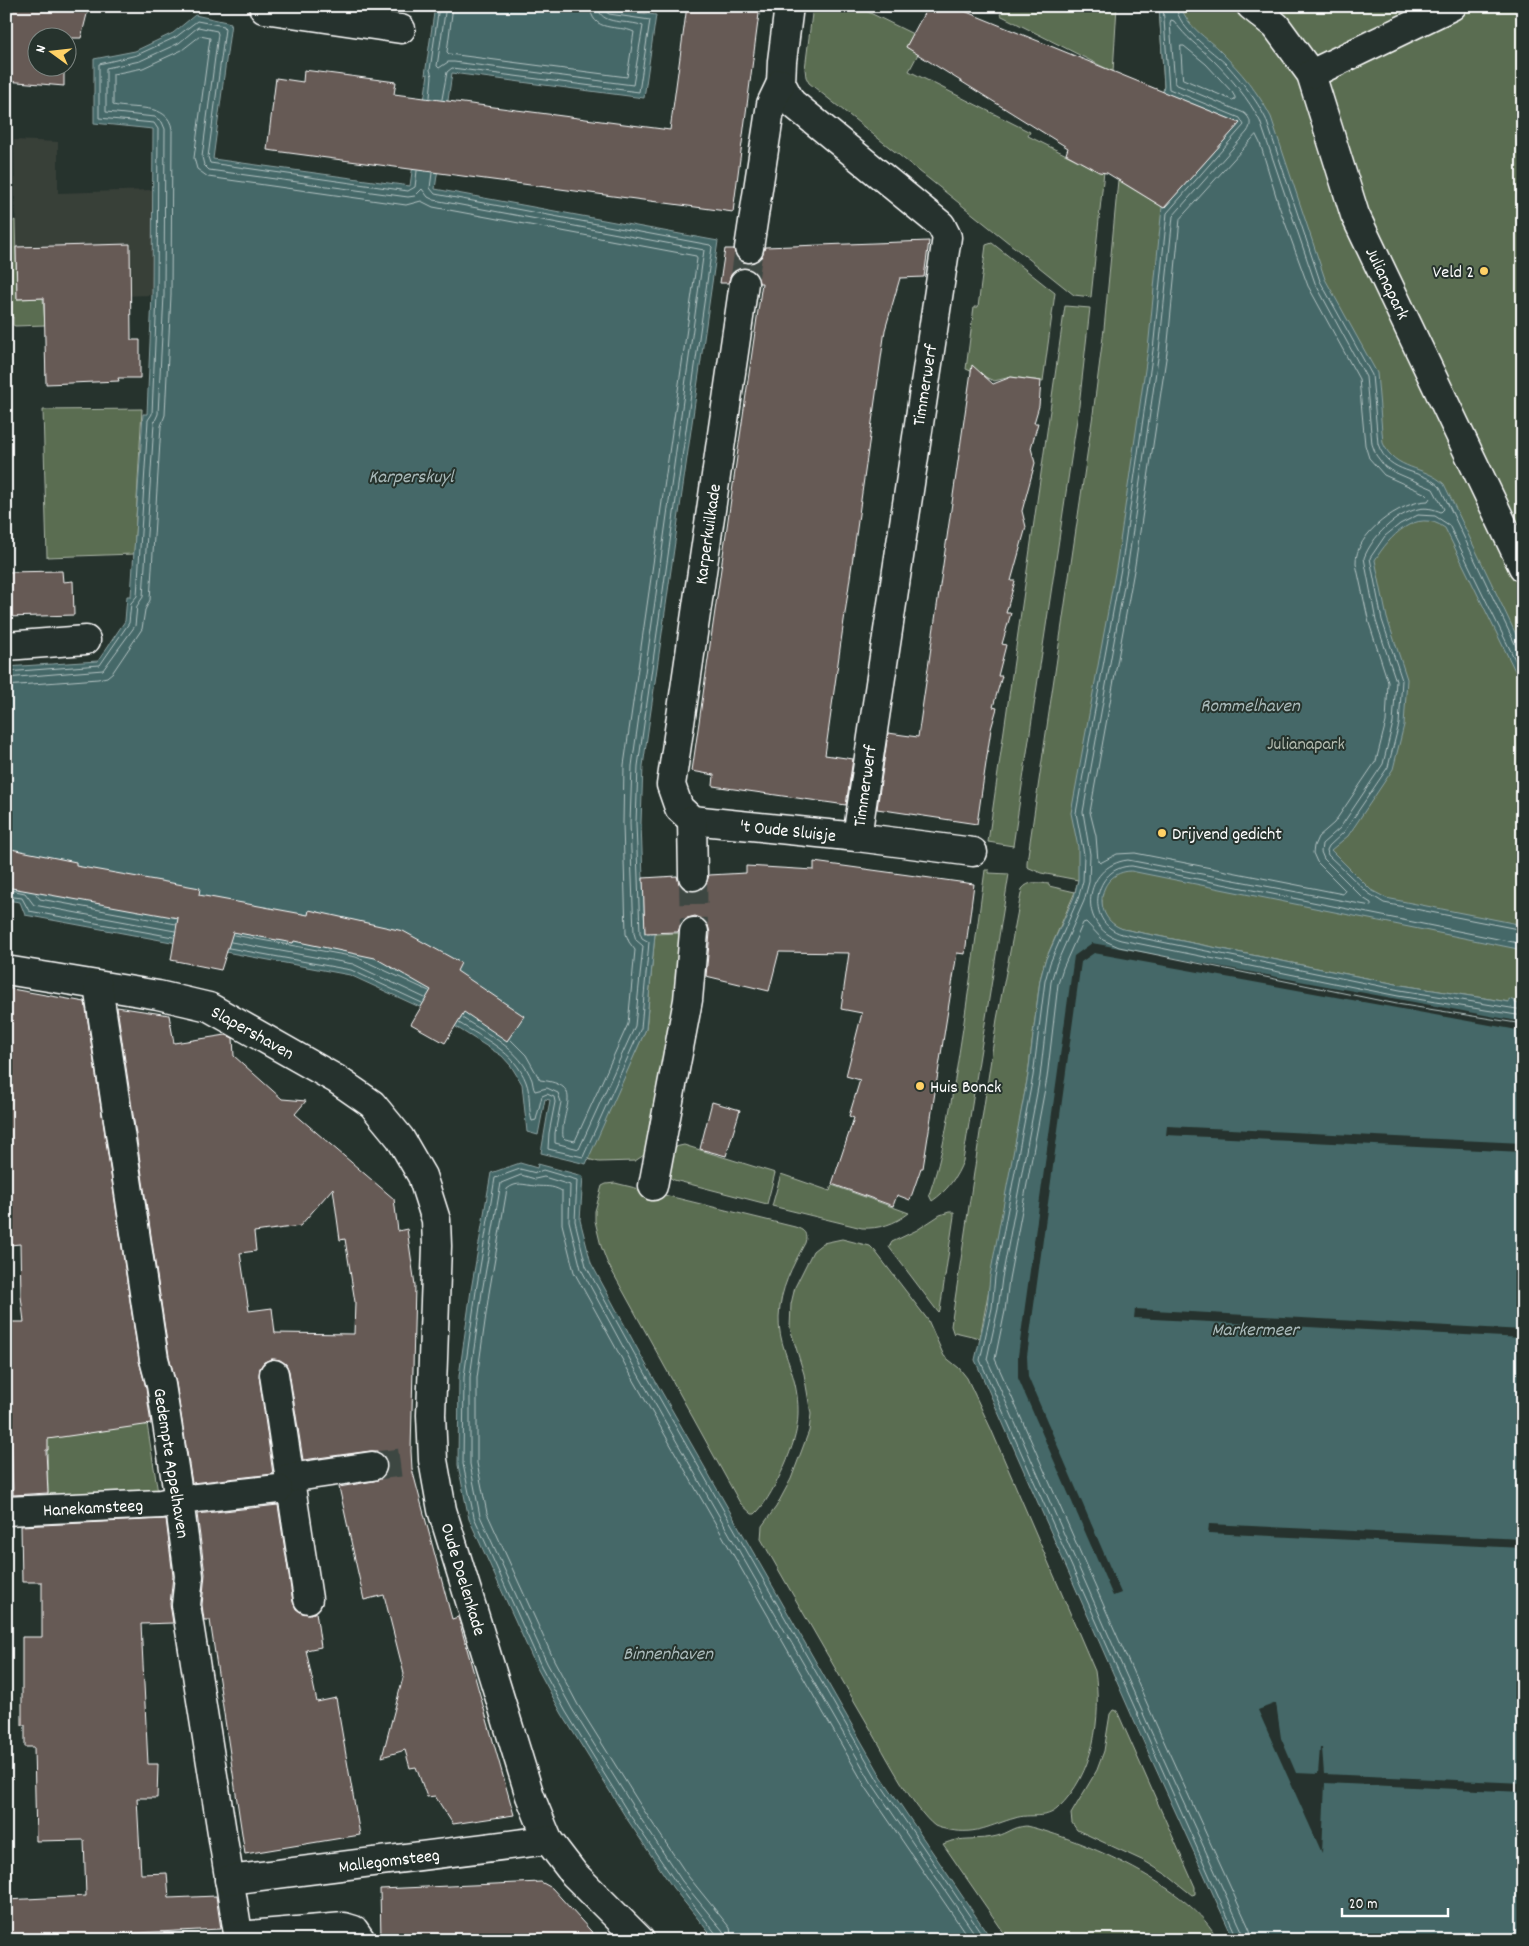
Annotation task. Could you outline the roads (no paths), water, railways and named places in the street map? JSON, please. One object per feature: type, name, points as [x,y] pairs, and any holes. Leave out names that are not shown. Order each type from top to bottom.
[{"type":"street","points":[[264,6],[264,9],[401,29]]},
{"type":"street","points":[[749,248],[771,104],[781,82],[789,6]]},
{"type":"street","name":"Julianapark","points":[[1251,6],[1276,26],[1311,74],[1355,215],[1523,568]]},
{"type":"street","points":[[1311,74],[1452,6]]},
{"type":"street","name":"Timmerwerf","points":[[781,82],[791,102],[941,225],[946,237],[857,836]]},
{"type":"street","name":"Karperkuilkade","points":[[692,820],[679,808],[671,784],[744,283]]},
{"type":"street","points":[[6,646],[86,640]]},
{"type":"street","points":[[692,820],[693,876]]},
{"type":"street","name":"'t Oude Sluisje","points":[[692,820],[857,836],[973,852]]},
{"type":"street","points":[[652,1186],[688,1000],[694,932]]},
{"type":"street","name":"Slapershaven","points":[[6,970],[158,994],[209,1007],[294,1054],[336,1079],[372,1104],[400,1138],[422,1176]]},
{"type":"street","name":"Gedempte Appelhaven","points":[[98,986],[151,1341],[161,1385],[179,1500],[189,1576],[186,1604],[239,1938]]},
{"type":"street","name":"Oude Doelenkade","points":[[422,1176],[436,1220],[437,1246],[431,1414],[422,1460],[442,1510],[530,1796],[548,1840],[574,1874],[640,1940]]},
{"type":"street","points":[[274,1374],[284,1483],[308,1599]]},
{"type":"street","name":"Hanekamsteeg","points":[[6,1512],[160,1504],[372,1466]]},
{"type":"street","name":"Mallegomsteeg","points":[[229,1880],[548,1840]]},
{"type":"street","points":[[239,1938],[344,1927],[354,1930],[361,1940]]},
{"type":"water","name":"Karperskuyl","points":[[435,6],[591,6],[656,15],[644,98],[452,73],[435,189],[718,241],[643,766],[641,823],[645,934],[655,934],[646,1029],[586,1164],[541,1153],[550,1100],[545,1099],[538,1135],[527,1132],[522,1084],[511,1066],[502,1056],[437,1015],[350,975],[25,915],[20,902],[6,900],[6,667],[98,661],[125,621],[127,596],[131,596],[143,414],[147,414],[152,295],[153,129],[94,123],[94,59],[135,51],[173,33],[195,15],[231,23],[213,159],[410,186],[422,101],[424,101],[428,74],[425,75]]},
{"type":"water","name":"Markermeer","points":[[1159,6],[1181,6],[1184,14],[1198,32],[1235,67],[1249,83],[1266,108],[1271,117],[1325,279],[1377,373],[1383,443],[1395,459],[1436,478],[1444,484],[1523,649],[1523,687],[1445,528],[1434,522],[1414,523],[1404,528],[1388,542],[1375,560],[1387,618],[1407,679],[1404,725],[1393,769],[1348,836],[1331,850],[1371,890],[1386,898],[1523,925],[1523,950],[1131,871],[1120,873],[1111,879],[1105,887],[1102,896],[1106,915],[1113,923],[1123,929],[1401,985],[1509,1002],[1509,999],[1523,1005],[1523,1940],[1234,1940],[1139,1732],[975,1360],[987,1308],[990,1276],[1028,1075],[1040,980],[1045,961],[1074,897],[1078,880],[1078,847],[1071,813],[1117,562],[1148,349],[1162,207],[1164,208],[1240,123],[1163,92]]},
{"type":"water","name":"Binnenhaven","points":[[520,1163],[537,1168],[538,1164],[583,1176],[580,1220],[591,1263],[644,1361],[881,1776],[992,1940],[715,1940],[673,1888],[625,1816],[562,1714],[537,1668],[469,1519],[458,1465],[459,1376],[471,1290],[491,1173]]},
{"type":"tunnel","points":[[744,283],[749,248]]},
{"type":"tunnel","points":[[693,876],[694,932]]},
{"type":"tunnel","points":[[372,1466],[412,1461]]},
{"type":"place","name":"Veld 2","points":[[1484,271]]},
{"type":"place","name":"Drijvend gedicht","points":[[1162,833]]},
{"type":"place","name":"Huis Bonck","points":[[920,1086]]},
{"type":"water label","name":"Rommelhaven","points":[[1250,704]]}]
